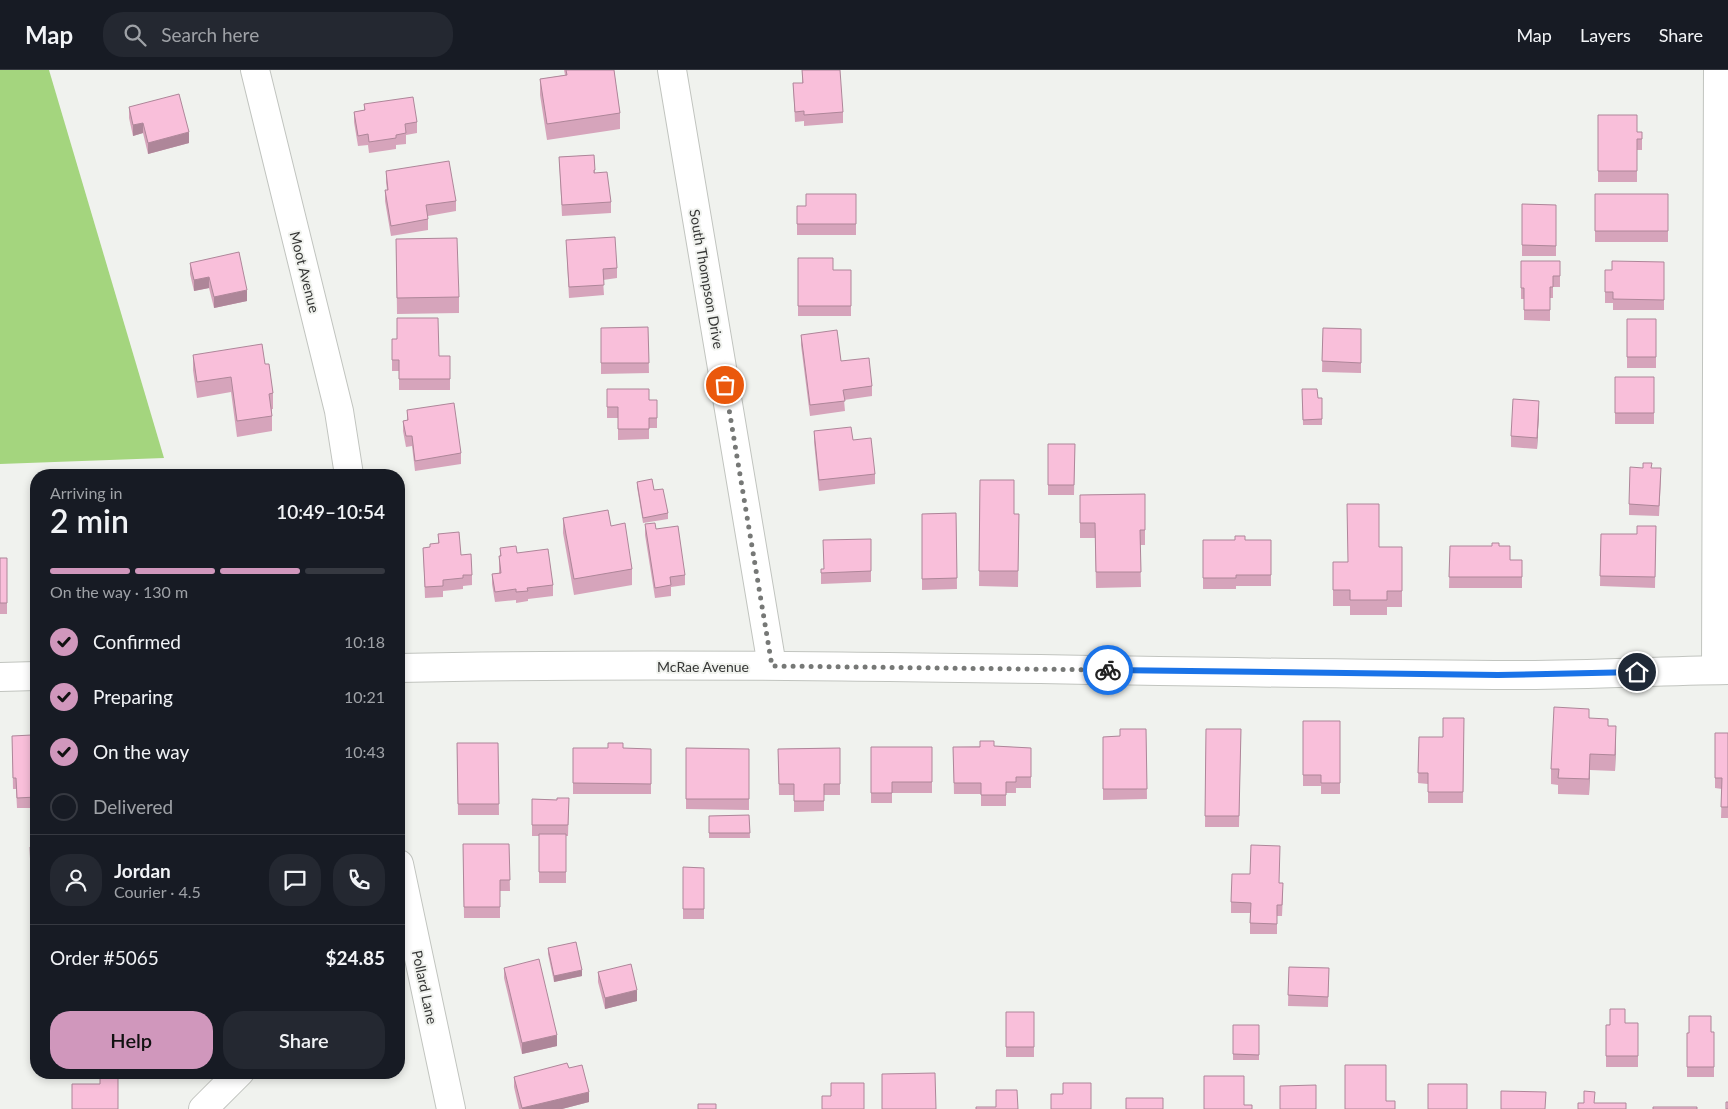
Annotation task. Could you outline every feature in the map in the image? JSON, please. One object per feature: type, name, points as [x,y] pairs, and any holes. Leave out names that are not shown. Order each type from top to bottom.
[{"type":"street","name":"Moot Avenue","points":[[255,70],[339,411],[348,469]]},
{"type":"street","name":"South Thompson Drive","points":[[672,70],[772,666]]},
{"type":"street","points":[[1718,70],[1722,670]]},
{"type":"street","name":"McRae Avenue","points":[[405,668],[554,665],[772,666],[1498,675],[1722,670]]},
{"type":"street","points":[[0,677],[30,676]]},
{"type":"street","name":"Pollard Lane","points":[[405,916],[451,1109]]},
{"type":"street","points":[[203,1109],[233,1079]]},
{"type":"green space","points":[[0,70],[49,70],[164,458],[0,464]]},
{"type":"building","points":[[566,70],[614,70],[620,113],[547,124],[540,79],[567,75]]},
{"type":"building","points":[[802,70],[840,70],[843,112],[804,115],[804,111],[795,112],[793,83],[803,83]]},
{"type":"building","points":[[179,94],[189,132],[148,143],[143,123],[133,125],[129,107]]},
{"type":"building","points":[[413,97],[417,122],[405,124],[406,133],[396,135],[396,138],[369,142],[368,134],[358,136],[354,112],[365,110],[364,104]]},
{"type":"building","points":[[1598,115],[1637,115],[1637,132],[1642,132],[1642,139],[1637,139],[1637,171],[1598,171]]},
{"type":"building","points":[[594,155],[594,173],[607,172],[611,202],[562,205],[559,157]]},
{"type":"building","points":[[449,161],[456,201],[426,205],[428,219],[391,226],[385,190],[388,190],[386,171]]},
{"type":"building","points":[[806,194],[856,194],[856,224],[797,224],[797,206],[806,206]]},
{"type":"building","points":[[1595,194],[1668,194],[1668,231],[1595,231]]},
{"type":"building","points":[[1522,204],[1556,205],[1556,246],[1522,245]]},
{"type":"building","points":[[615,237],[617,268],[603,269],[604,285],[569,287],[566,240]]},
{"type":"building","points":[[457,238],[459,297],[397,298],[396,239]]},
{"type":"building","points":[[239,252],[247,290],[214,297],[209,277],[194,280],[190,263]]},
{"type":"building","points":[[798,258],[833,258],[833,270],[851,270],[851,306],[798,306]]},
{"type":"building","points":[[1521,261],[1560,261],[1560,276],[1553,276],[1553,287],[1550,287],[1550,310],[1524,310],[1524,288],[1521,288]]},
{"type":"building","points":[[1612,261],[1664,262],[1664,300],[1613,299],[1613,292],[1605,292],[1605,270],[1612,270]]},
{"type":"building","points":[[397,318],[438,318],[439,356],[450,356],[450,379],[399,379],[399,360],[392,360],[392,339],[397,339]]},
{"type":"building","points":[[1627,319],[1656,319],[1656,357],[1627,357]]},
{"type":"building","points":[[648,327],[649,363],[601,363],[601,328]]},
{"type":"building","points":[[1323,328],[1361,329],[1361,363],[1322,361]]},
{"type":"building","points":[[837,330],[841,361],[869,358],[872,386],[843,390],[845,401],[810,405],[801,335]]},
{"type":"building","points":[[262,344],[265,364],[269,364],[273,393],[269,394],[272,416],[237,421],[231,377],[197,382],[193,355]]},
{"type":"building","points":[[1615,377],[1654,377],[1654,413],[1615,413]]},
{"type":"building","points":[[607,389],[649,389],[649,400],[657,400],[657,418],[649,418],[649,429],[618,429],[618,407],[607,407]]},
{"type":"building","points":[[1302,389],[1317,389],[1318,398],[1322,398],[1322,419],[1303,420]]},
{"type":"building","points":[[1513,399],[1539,401],[1537,438],[1511,436]]},
{"type":"building","points":[[454,403],[461,453],[415,461],[412,436],[406,436],[403,421],[408,420],[407,410]]},
{"type":"building","points":[[851,427],[853,440],[871,438],[875,474],[819,480],[814,431]]},
{"type":"building","points":[[1048,444],[1075,444],[1074,485],[1048,485]]},
{"type":"building","points":[[1643,463],[1652,463],[1651,468],[1661,468],[1659,506],[1629,504],[1630,467],[1643,468]]},
{"type":"building","points":[[652,479],[654,490],[663,489],[668,513],[643,518],[637,482]]},
{"type":"building","points":[[980,480],[1014,480],[1014,514],[1019,514],[1018,571],[979,571]]},
{"type":"building","points":[[1145,494],[1145,530],[1140,530],[1141,572],[1096,572],[1095,523],[1080,523],[1080,495]]},
{"type":"building","points":[[1347,504],[1379,504],[1379,547],[1402,547],[1402,591],[1387,591],[1387,600],[1350,600],[1350,590],[1333,590],[1333,562],[1348,562]]},
{"type":"building","points":[[608,510],[611,526],[625,523],[632,569],[574,579],[563,518]]},
{"type":"building","points":[[956,513],[957,578],[922,579],[922,514]]},
{"type":"building","points":[[655,523],[656,529],[678,526],[685,575],[670,577],[671,585],[655,588],[645,524]]},
{"type":"building","points":[[1637,526],[1656,526],[1655,577],[1600,576],[1601,534],[1637,534]]},
{"type":"building","points":[[459,532],[461,555],[471,554],[472,575],[463,575],[463,578],[443,580],[443,586],[425,587],[423,548],[430,547],[430,544],[439,543],[438,534]]},
{"type":"building","points":[[1235,536],[1245,536],[1245,540],[1271,540],[1271,575],[1236,575],[1236,578],[1203,578],[1203,540],[1235,540]]},
{"type":"building","points":[[871,539],[871,571],[821,573],[821,569],[824,569],[823,540]]},
{"type":"building","points":[[1492,543],[1499,543],[1499,546],[1510,546],[1510,560],[1522,560],[1522,577],[1449,577],[1450,546],[1492,546]]},
{"type":"building","points":[[516,546],[517,553],[548,549],[553,585],[527,588],[528,591],[516,592],[516,589],[495,592],[492,574],[501,573],[500,548]]},
{"type":"building","points":[[0,558],[7,558],[7,603],[0,603]]},
{"type":"building","points":[[1554,707],[1589,709],[1589,718],[1608,719],[1608,726],[1616,726],[1615,755],[1590,754],[1589,779],[1558,778],[1559,769],[1551,769]]},
{"type":"building","points":[[1443,718],[1464,718],[1463,792],[1428,792],[1428,773],[1418,773],[1419,737],[1443,737]]},
{"type":"building","points":[[1303,721],[1340,721],[1340,783],[1321,783],[1321,775],[1303,775]]},
{"type":"building","points":[[1120,729],[1146,729],[1147,789],[1103,789],[1103,737],[1120,736]]},
{"type":"building","points":[[1206,729],[1241,729],[1239,816],[1205,816]]},
{"type":"building","points":[[1715,733],[1728,733],[1728,807],[1721,807],[1722,778],[1715,778]]},
{"type":"building","points":[[30,735],[30,797],[17,798],[16,778],[13,778],[12,736]]},
{"type":"building","points":[[980,741],[994,741],[994,746],[1031,748],[1031,777],[1016,777],[1016,782],[1006,782],[1006,795],[981,795],[981,783],[954,783],[953,747],[980,747]]},
{"type":"building","points":[[457,743],[498,743],[499,804],[458,804]]},
{"type":"building","points":[[608,743],[623,743],[623,748],[651,749],[651,784],[573,783],[573,748],[608,748]]},
{"type":"building","points":[[871,747],[932,747],[932,782],[892,782],[892,793],[871,793]]},
{"type":"building","points":[[686,748],[749,749],[749,799],[686,799]]},
{"type":"building","points":[[840,748],[840,784],[824,784],[824,801],[794,801],[794,784],[779,784],[778,749]]},
{"type":"building","points":[[557,798],[569,798],[568,825],[532,825],[532,799],[557,800]]},
{"type":"building","points":[[749,815],[750,833],[709,833],[709,816]]},
{"type":"building","points":[[539,834],[566,834],[566,872],[539,872]]},
{"type":"building","points":[[463,844],[509,844],[510,880],[500,880],[500,907],[464,907]]},
{"type":"building","points":[[1251,845],[1280,846],[1279,883],[1283,883],[1282,905],[1277,905],[1277,924],[1250,923],[1251,903],[1231,902],[1232,874],[1250,874]]},
{"type":"building","points":[[683,867],[704,868],[704,909],[683,909]]},
{"type":"building","points":[[576,942],[582,970],[554,976],[548,948]]},
{"type":"building","points":[[539,959],[557,1035],[522,1043],[504,968]]},
{"type":"building","points":[[631,964],[637,990],[605,998],[598,972]]},
{"type":"building","points":[[1289,967],[1329,968],[1328,997],[1288,995]]},
{"type":"building","points":[[1610,1009],[1625,1009],[1625,1023],[1638,1023],[1638,1056],[1606,1056],[1606,1025],[1610,1025]]},
{"type":"building","points":[[1006,1012],[1034,1012],[1034,1047],[1006,1047]]},
{"type":"building","points":[[1689,1016],[1711,1016],[1711,1032],[1714,1032],[1714,1067],[1687,1067]]},
{"type":"building","points":[[1233,1025],[1259,1025],[1259,1055],[1233,1054]]},
{"type":"building","points":[[567,1063],[569,1068],[582,1065],[589,1092],[522,1108],[514,1077]]},
{"type":"building","points":[[1345,1065],[1386,1065],[1386,1101],[1395,1101],[1395,1109],[1345,1109]]},
{"type":"building","points":[[935,1073],[936,1109],[882,1109],[882,1074]]},
{"type":"building","points":[[1204,1076],[1244,1076],[1244,1105],[1252,1105],[1252,1109],[1204,1109]]},
{"type":"building","points":[[100,1079],[118,1079],[118,1109],[72,1109],[72,1084],[100,1084]]},
{"type":"building","points":[[831,1083],[864,1083],[864,1109],[822,1109],[822,1096],[831,1096]]},
{"type":"building","points":[[1063,1083],[1091,1083],[1091,1109],[1051,1109],[1051,1094],[1063,1094]]},
{"type":"building","points":[[1428,1084],[1467,1084],[1467,1109],[1428,1109]]},
{"type":"building","points":[[1316,1085],[1316,1109],[1280,1109],[1280,1086]]},
{"type":"building","points":[[996,1090],[1017,1090],[1018,1109],[976,1109],[976,1107],[996,1107]]},
{"type":"building","points":[[1501,1091],[1546,1092],[1545,1109],[1501,1109]]},
{"type":"building","points":[[1584,1091],[1595,1092],[1594,1103],[1626,1103],[1626,1109],[1578,1109],[1578,1103],[1584,1103]]},
{"type":"building","points":[[1126,1098],[1163,1098],[1163,1109],[1126,1109]]},
{"type":"building","points":[[698,1104],[716,1104],[716,1109],[698,1109]]},
{"type":"building","points":[[1653,1107],[1697,1107],[1697,1109],[1653,1109]]},
{"type":"way so far","points":[[725,385],[772,666],[1108,670]]},
{"type":"route","points":[[1108,670],[1498,675],[1637,672]]}]
